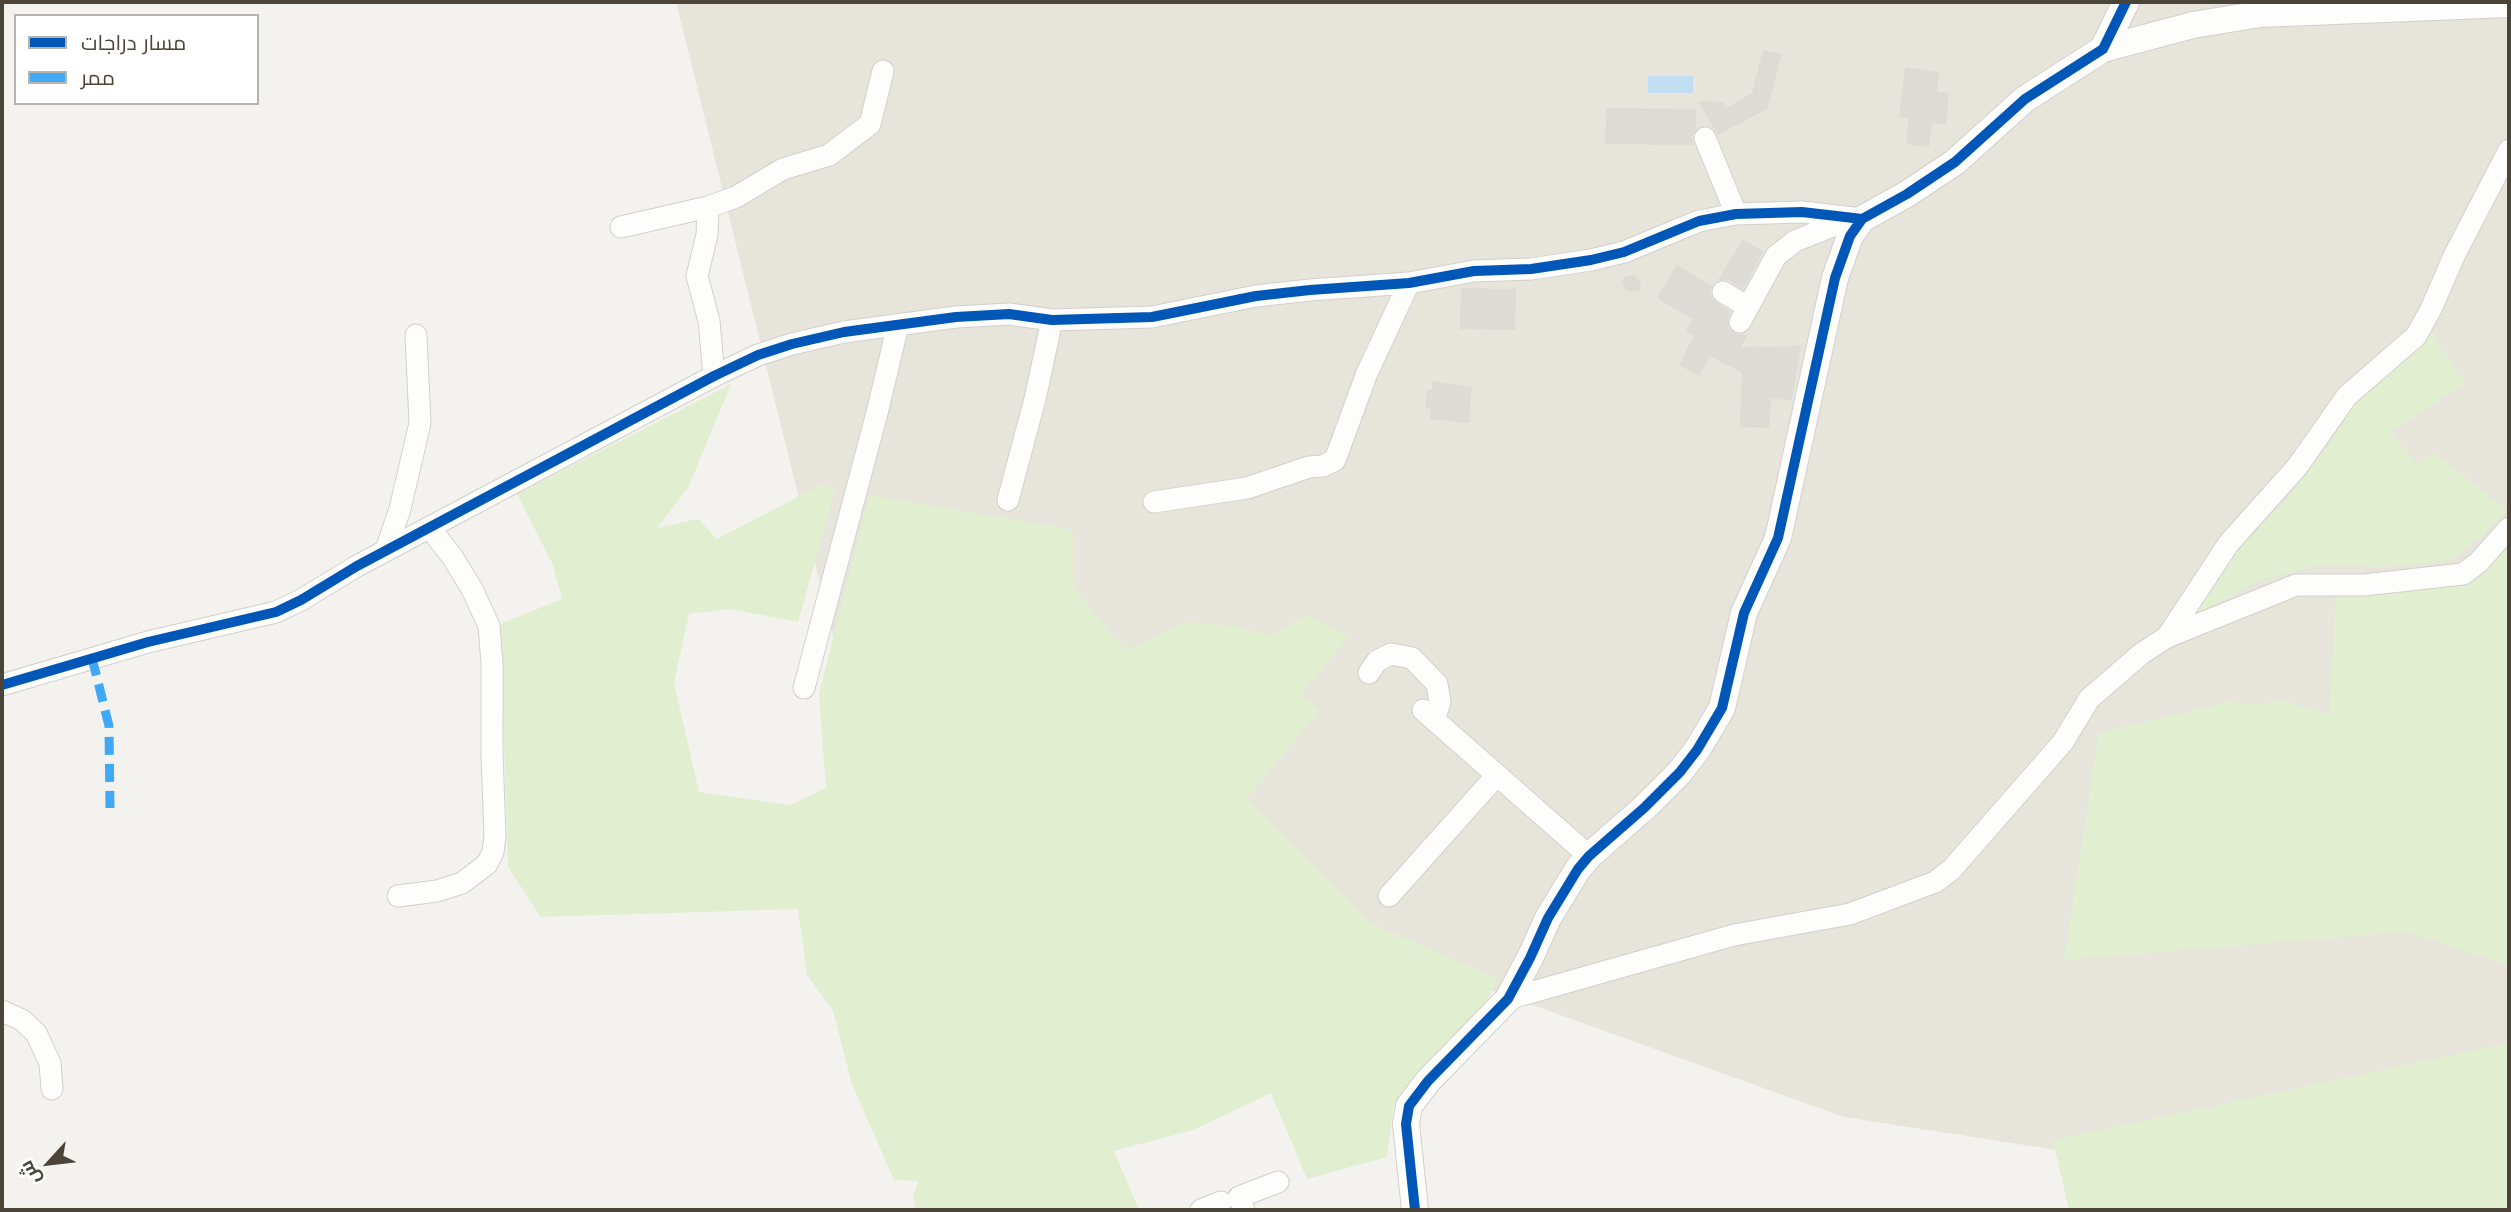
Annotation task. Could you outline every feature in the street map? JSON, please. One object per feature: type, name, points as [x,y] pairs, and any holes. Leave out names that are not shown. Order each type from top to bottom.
[{"type":"street","points":[[2103,49],[2126,2]]},
{"type":"street","points":[[1723,292],[1744,314],[1776,256],[1795,241],[1856,219],[1907,194],[1955,162],[2025,99],[2103,49],[2193,25],[2260,14],[2509,4]]},
{"type":"street","points":[[621,227],[708,207],[736,197],[783,169],[829,155],[870,124],[883,71]]},
{"type":"street","points":[[1705,138],[1736,214]]},
{"type":"street","points":[[2167,637],[2229,543],[2297,467],[2347,396],[2416,336],[2509,150]]},
{"type":"street","points":[[708,207],[708,235],[697,276],[709,321],[714,376]]},
{"type":"street","points":[[2,685],[148,642],[275,612],[714,376],[758,355],[793,344],[844,332],[956,317],[1009,314],[1052,320],[1152,317],[1256,296],[1409,283],[1474,271],[1531,268],[1591,260],[1624,252],[1699,221],[1736,214],[1802,212],[1856,219]]},
{"type":"street","points":[[1415,1210],[1406,1124],[1409,1106],[1428,1082],[1508,999],[1548,918],[1589,856],[1680,772],[1723,708],[1744,613],[1778,538],[1835,278],[1856,219]]},
{"type":"street","points":[[1154,502],[1247,488],[1335,460],[1367,373],[1409,283]]},
{"type":"street","points":[[1008,500],[1035,399],[1052,320]]},
{"type":"street","points":[[804,688],[898,325]]},
{"type":"street","points":[[386,550],[400,509],[420,423],[416,335]]},
{"type":"street","points":[[398,896],[437,891],[470,878],[487,864],[493,852],[495,836],[489,626],[459,569],[430,527]]},
{"type":"street","points":[[1508,999],[1734,935],[1850,914],[1935,882],[1951,870],[2063,743],[2089,699],[2141,654],[2167,637],[2296,585],[2364,585],[2463,574],[2479,562],[2509,528]]},
{"type":"street","points":[[1369,673],[1377,662],[1391,654],[1412,658],[1437,684],[1440,702],[1429,715],[1589,856]]},
{"type":"street","points":[[1389,896],[1497,775]]},
{"type":"street","points":[[2,1011],[22,1020],[36,1033],[50,1063],[52,1089]]},
{"type":"street","points":[[1244,1210],[1239,1197],[1278,1182]]},
{"type":"shaded area","points":[[676,2],[2509,2],[2509,1210],[2263,1182],[1844,1117],[865,765]]},
{"type":"green space","points":[[2431,332],[2465,383],[2391,432],[2417,464],[2435,453],[2507,510],[2484,535],[2449,561],[2387,567],[2317,566],[2258,581],[2193,617],[2236,552],[2287,499],[2331,442],[2360,396]]},
{"type":"green space","points":[[731,384],[688,488],[657,528],[698,519],[717,539],[823,484],[835,491],[798,622],[730,609],[689,614],[674,683],[699,792],[790,805],[826,788],[819,694],[869,495],[1073,530],[1073,587],[1126,650],[1185,622],[1234,626],[1270,635],[1307,614],[1348,637],[1301,695],[1319,711],[1247,799],[1371,923],[1498,979],[1482,1009],[1394,1104],[1387,1157],[1307,1179],[1271,1093],[1193,1130],[1114,1151],[1139,1210],[916,1210],[913,1197],[918,1181],[894,1180],[852,1084],[833,1011],[807,975],[798,909],[541,917],[508,867],[500,624],[562,599],[553,565],[517,494]]},
{"type":"green space","points":[[2509,545],[2509,965],[2405,932],[2064,960],[2099,733],[2228,702],[2254,704],[2286,701],[2329,715],[2336,596],[2469,584],[2481,576]]},
{"type":"green space","points":[[2509,1043],[2509,1210],[2069,1210],[2053,1140]]},
{"type":"water","points":[[1648,76],[1693,76],[1693,93],[1648,93]]},
{"type":"building","points":[[1763,50],[1782,54],[1767,109],[1718,135],[1698,101],[1723,102],[1726,108],[1752,93]]},
{"type":"building","points":[[1905,67],[1939,72],[1937,92],[1949,93],[1946,125],[1932,123],[1929,147],[1906,144],[1909,118],[1899,117]]},
{"type":"building","points":[[1606,108],[1696,109],[1696,129],[1692,137],[1694,145],[1605,144]]},
{"type":"building","points":[[1743,239],[1763,252],[1743,289],[1729,280],[1718,280]]},
{"type":"building","points":[[1677,265],[1712,286],[1712,299],[1731,312],[1727,322],[1729,329],[1740,335],[1748,334],[1741,347],[1801,346],[1792,400],[1771,399],[1769,428],[1740,427],[1742,373],[1710,356],[1699,376],[1679,365],[1694,336],[1686,331],[1692,319],[1657,298]]},
{"type":"building","points":[[1633,275],[1642,289],[1630,292],[1624,288],[1622,280]]},
{"type":"building","points":[[1461,288],[1516,289],[1515,330],[1460,329]]},
{"type":"building","points":[[1432,381],[1472,387],[1469,423],[1430,419],[1431,409],[1425,408],[1427,390],[1432,390]]},
{"type":"marked path","points":[[92,658],[109,726],[110,808]]},
{"type":"cycle path","points":[[1415,1210],[1406,1124],[1409,1106],[1428,1081],[1508,999],[1548,918],[1578,869],[1680,772],[1697,750],[1722,708],[1744,613],[1778,538],[1835,278],[1850,236],[1862,219],[1907,194],[1955,162],[2025,99],[2103,49],[2126,2]]},
{"type":"cycle path","points":[[2,685],[148,642],[276,612],[714,376],[758,355],[792,344],[844,332],[956,317],[1009,314],[1052,320],[1152,317],[1256,296],[1409,283],[1474,271],[1531,269],[1624,252],[1699,221],[1736,214],[1802,212],[1862,219]]}]
